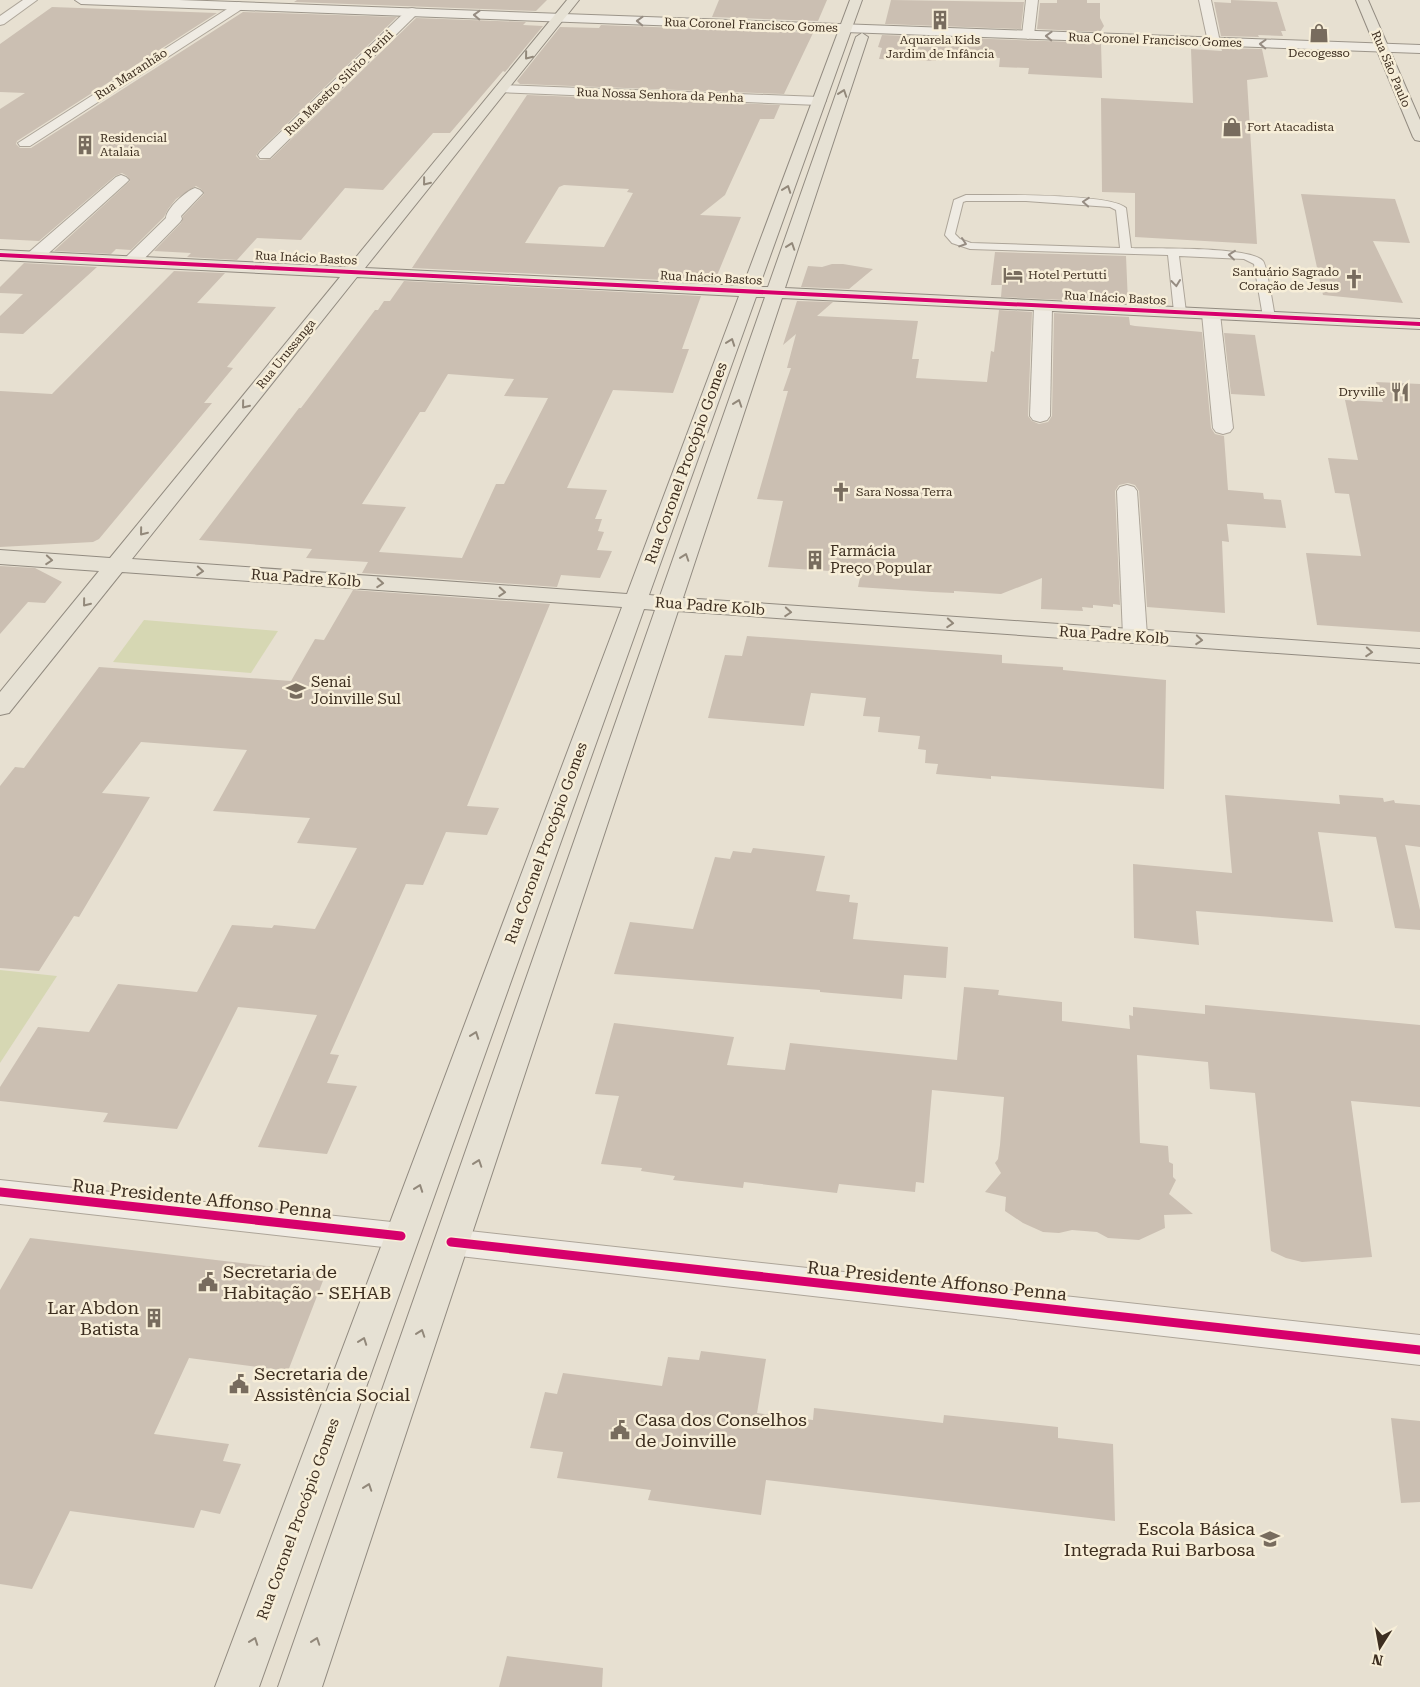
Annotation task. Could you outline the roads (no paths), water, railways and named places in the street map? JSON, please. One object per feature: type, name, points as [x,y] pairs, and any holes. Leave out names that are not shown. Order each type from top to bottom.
[{"type":"main road","name":"Rua Urussanga","points":[[0,708],[573,0]]},
{"type":"main road","name":"Rua Coronel Procópio Gomes","points":[[237,1687],[856,0]]},
{"type":"main road","name":"Rua São Paulo","points":[[1362,0],[1420,137]]},
{"type":"main road","name":"Rua Coronel Procópio Gomes","points":[[300,1687],[870,14]]},
{"type":"main road","name":"Rua Inácio Bastos","points":[[0,255],[1420,324]]},
{"type":"main road","name":"Rua Padre Kolb","points":[[0,557],[1420,656]]},
{"type":"street","points":[[0,21],[31,0]]},
{"type":"street","name":"Rua Coronel Francisco Gomes","points":[[81,0],[1420,49]]},
{"type":"street","points":[[1028,35],[1032,0]]},
{"type":"street","points":[[1205,0],[1214,42]]},
{"type":"street","name":"Rua Maranhão","points":[[25,143],[238,6]]},
{"type":"street","name":"Rua Maestro Sílvio Perini","points":[[265,155],[412,12]]},
{"type":"street","name":"Rua Nossa Senhora da Penha","points":[[502,89],[819,101]]},
{"type":"street","points":[[34,256],[122,180]]},
{"type":"street","points":[[132,261],[174,220],[173,215],[195,193]]},
{"type":"street","points":[[1040,416],[1043,306]]},
{"type":"street","points":[[1211,314],[1223,428]]},
{"type":"street","points":[[1127,491],[1135,636]]},
{"type":"street","name":"Rua Presidente Affonso Penna","points":[[0,1192],[401,1236]]},
{"type":"street","name":"Rua Presidente Affonso Penna","points":[[451,1242],[1420,1350]]},
{"type":"lane","points":[[1126,252],[1121,208],[1112,204],[1026,198],[966,198],[959,200],[950,235],[960,244],[970,246],[1126,252],[1222,254],[1252,258],[1259,263],[1269,317]]},
{"type":"lane","points":[[1173,253],[1180,312]]},
{"type":"place","name":"Aquarela Kids Jardim de Infância","points":[[940,20]]},
{"type":"place","name":"Decogesso","points":[[1319,33]]},
{"type":"place","name":"Fort Atacadista","points":[[1232,127]]},
{"type":"place","name":"Residencial Atalaia","points":[[85,145]]},
{"type":"place","name":"Hotel Pertutti","points":[[1013,275]]},
{"type":"place","name":"Santuário Sagrado Coração de Jesus","points":[[1354,279]]},
{"type":"place","name":"Dryville","points":[[1400,392]]},
{"type":"place","name":"Sara Nossa Terra","points":[[841,492]]},
{"type":"place","name":"Farmácia Preço Popular","points":[[815,560]]},
{"type":"place","name":"Senai Joinville Sul","points":[[296,691]]},
{"type":"place","name":"Secretaria de Habitação - SEHAB","points":[[208,1282]]},
{"type":"place","name":"Lar Abdon Batista","points":[[154,1318]]},
{"type":"place","name":"Secretaria de Assistência Social","points":[[239,1384]]},
{"type":"place","name":"Casa dos Conselhos de Joinville","points":[[620,1430]]},
{"type":"place","name":"Escola Básica Integrada Rui Barbosa","points":[[1270,1539]]}]
